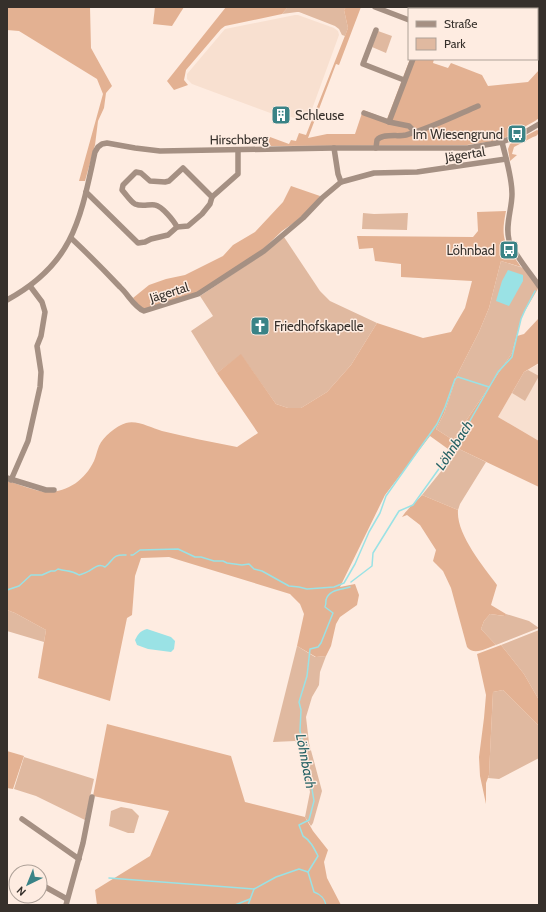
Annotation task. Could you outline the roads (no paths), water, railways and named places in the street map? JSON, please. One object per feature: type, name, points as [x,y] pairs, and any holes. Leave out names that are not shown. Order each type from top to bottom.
[{"type":"street","points":[[375,7],[408,20]]},
{"type":"street","points":[[376,30],[364,64],[404,80]]},
{"type":"street","points":[[389,122],[413,60]]},
{"type":"street","points":[[376,148],[377,140],[381,137],[403,136],[478,106]]},
{"type":"street","points":[[364,113],[389,122],[409,126],[415,132]]},
{"type":"street","name":"Hirschberg","points":[[86,192],[95,152],[102,144],[107,143],[160,151],[334,148],[468,148],[502,142],[522,134],[539,124]]},
{"type":"street","points":[[502,142],[512,188],[508,238],[512,247],[539,286]]},
{"type":"street","points":[[334,148],[338,174],[341,182]]},
{"type":"street","points":[[86,192],[138,242],[145,242],[168,235],[178,227],[188,226],[202,214],[210,204],[212,197],[238,174],[238,150]]},
{"type":"street","name":"Jägertal","points":[[71,238],[104,270],[140,309],[144,311],[198,294],[264,251],[307,215],[322,198],[341,182],[374,173],[417,172],[506,159]]},
{"type":"street","points":[[178,227],[160,207],[155,205],[135,204],[122,190],[123,185],[136,172],[141,173],[150,181],[165,182],[170,180],[183,168],[212,197]]},
{"type":"street","points":[[8,299],[30,286],[54,263],[71,238],[80,217],[86,192]]},
{"type":"street","points":[[30,286],[42,302],[45,312],[41,336],[37,346],[41,372],[40,387],[28,441],[9,479],[46,490],[54,490]]},
{"type":"street","points":[[48,889],[67,902],[79,859],[92,797]]},
{"type":"street","points":[[22,819],[79,859]]},
{"type":"water","points":[[508,270],[523,275],[523,281],[509,306],[496,301],[502,281]]},
{"type":"water","points":[[147,629],[171,637],[175,641],[174,649],[171,652],[148,649],[137,645],[135,640],[137,636]]},
{"type":"waterway","name":"Löhnbach","points":[[351,582],[372,566],[373,553],[399,511],[413,505],[456,445],[498,372],[512,357],[521,319],[535,291]]},
{"type":"waterway","points":[[131,555],[140,550],[178,549],[195,557],[242,565],[249,564],[254,569],[262,571],[289,586],[307,589],[334,587],[344,583],[380,513],[386,496],[437,424],[455,379],[458,377],[489,387]]},
{"type":"waterway","points":[[7,590],[19,586],[31,575],[42,575],[58,569],[71,571],[79,575],[98,566],[105,567],[118,555],[126,555]]},
{"type":"waterway","name":"Löhnbach","points":[[248,905],[254,889],[276,877],[299,869],[308,872],[318,856],[310,842],[303,836],[299,825],[309,820],[314,801],[300,731],[301,710],[299,702],[307,676],[310,649],[318,647],[321,643],[333,613],[325,607],[326,600],[328,596],[336,590],[350,587]]},
{"type":"waterway","points":[[308,872],[314,892],[322,897],[326,905]]},
{"type":"waterway","points":[[109,878],[254,889]]},
{"type":"waterway","points":[[235,905],[250,899]]},
{"type":"place","name":"Schleuse","points":[[281,115]]},
{"type":"place","name":"Im Wiesengrund","points":[[517,134]]},
{"type":"place","name":"Löhnbad","points":[[509,250]]},
{"type":"place","name":"Friedhofskapelle","points":[[260,326]]}]
